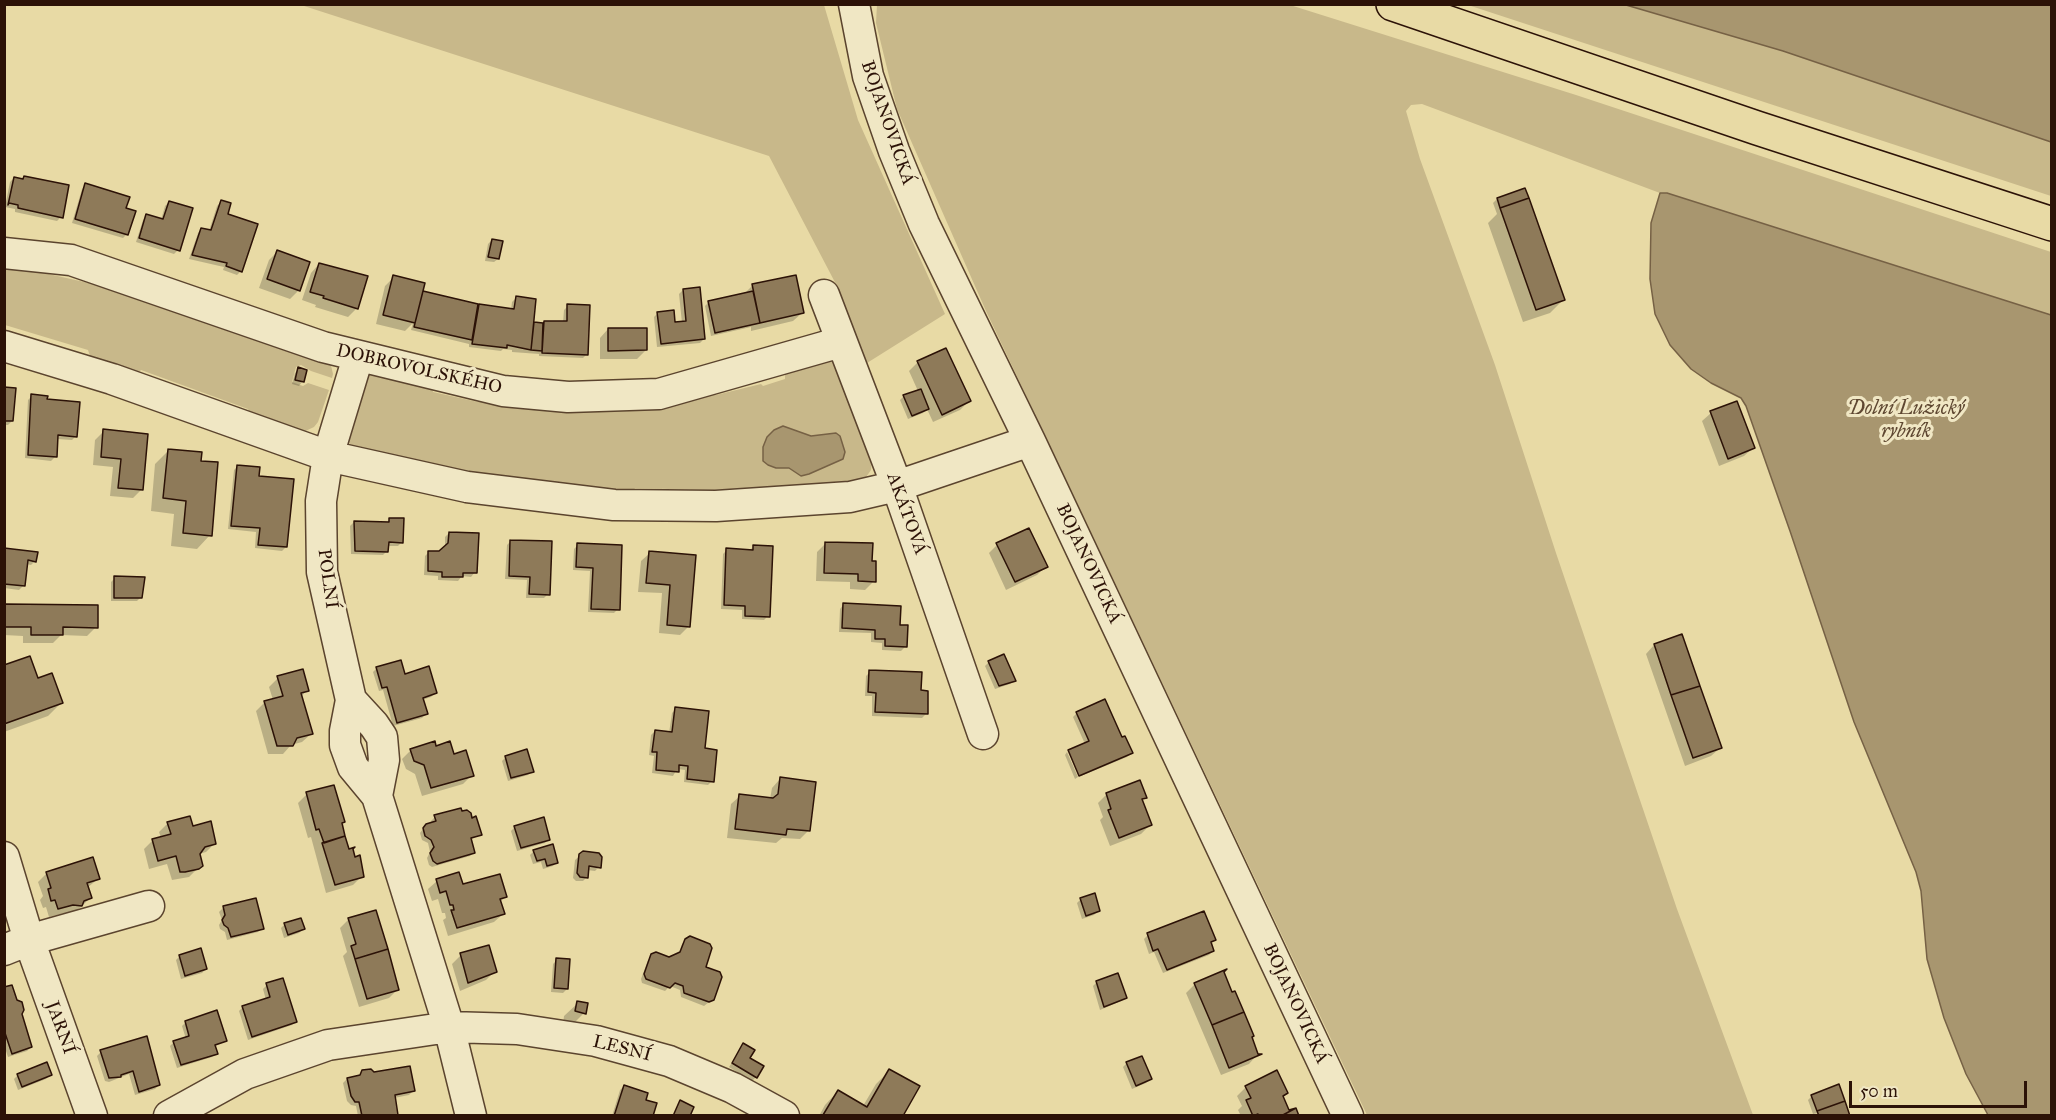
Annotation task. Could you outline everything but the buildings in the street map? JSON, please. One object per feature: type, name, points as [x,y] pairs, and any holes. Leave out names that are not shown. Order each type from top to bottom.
[{"type":"main road","points":[[1393,4],[1746,125],[2052,224]]},
{"type":"street","name":"BOJANOVICKÁ","points":[[854,4],[868,76],[894,152],[924,224],[1030,441],[1348,1116]]},
{"type":"street","name":"DOBROVOLSKÉHO","points":[[4,253],[71,260],[358,357],[503,391],[568,397],[659,394],[691,387],[841,342]]},
{"type":"street","name":"AKÁTOVÁ","points":[[824,295],[897,486],[983,734]]},
{"type":"street","points":[[4,346],[112,380],[328,456],[467,487],[614,505],[716,506],[850,497],[897,486],[1030,441]]},
{"type":"street","name":"POLNÍ","points":[[358,357],[328,456],[321,501],[322,572],[351,700],[345,731],[345,745],[354,767],[377,796],[449,1027]]},
{"type":"street","name":"JARNÍ","points":[[4,857],[17,945],[92,1116]]},
{"type":"street","points":[[17,945],[149,906]]},
{"type":"street","points":[[449,1027],[471,1116]]},
{"type":"street","name":"LESNÍ","points":[[168,1116],[245,1074],[328,1045],[449,1027],[517,1029],[607,1044],[669,1061],[733,1088],[784,1116]]},
{"type":"shaded area","points":[[301,5],[824,5],[858,120],[945,314],[867,363],[839,290],[769,156]]},
{"type":"shaded area","points":[[877,5],[1290,5],[1576,95],[2051,252],[2051,315],[1667,193],[1660,193],[1422,104],[1411,105],[1406,111],[1420,159],[1495,365],[1677,909],[1753,1115],[1367,1115],[986,311],[897,109],[876,23]]},
{"type":"shaded area","points":[[1468,5],[1626,5],[1783,51],[2051,142],[2051,196]]},
{"type":"shaded area","points":[[4,264],[111,288],[264,342],[274,343],[330,361],[332,378],[301,365],[296,367],[292,382],[303,386],[308,383],[329,390],[318,422],[314,427],[299,434],[251,416],[248,409],[141,370],[137,374],[91,359],[88,350],[5,325]]},
{"type":"shaded area","points":[[826,357],[835,362],[872,455],[871,470],[864,480],[813,486],[809,484],[718,490],[717,496],[707,497],[704,490],[635,488],[630,496],[591,486],[477,477],[476,473],[410,459],[358,452],[350,445],[347,436],[367,376],[376,371],[432,388],[433,392],[478,402],[482,396],[571,412],[599,412],[646,409],[711,391],[716,395],[761,384],[763,386],[785,379],[785,373]]},
{"type":"water","points":[[1626,5],[2051,5],[2051,142],[1783,51]]},
{"type":"water","name":"Dolní Lužický rybník","points":[[1660,193],[1667,193],[2051,315],[2051,1115],[1988,1115],[1966,1074],[1944,1018],[1927,959],[1921,891],[1916,872],[1854,722],[1746,406],[1741,398],[1711,383],[1691,369],[1670,345],[1655,314],[1650,279],[1651,223]]},
{"type":"water","points":[[783,426],[811,436],[836,433],[840,436],[845,452],[843,459],[801,476],[789,468],[776,468],[768,465],[763,461],[763,447],[767,437],[774,430]]}]
